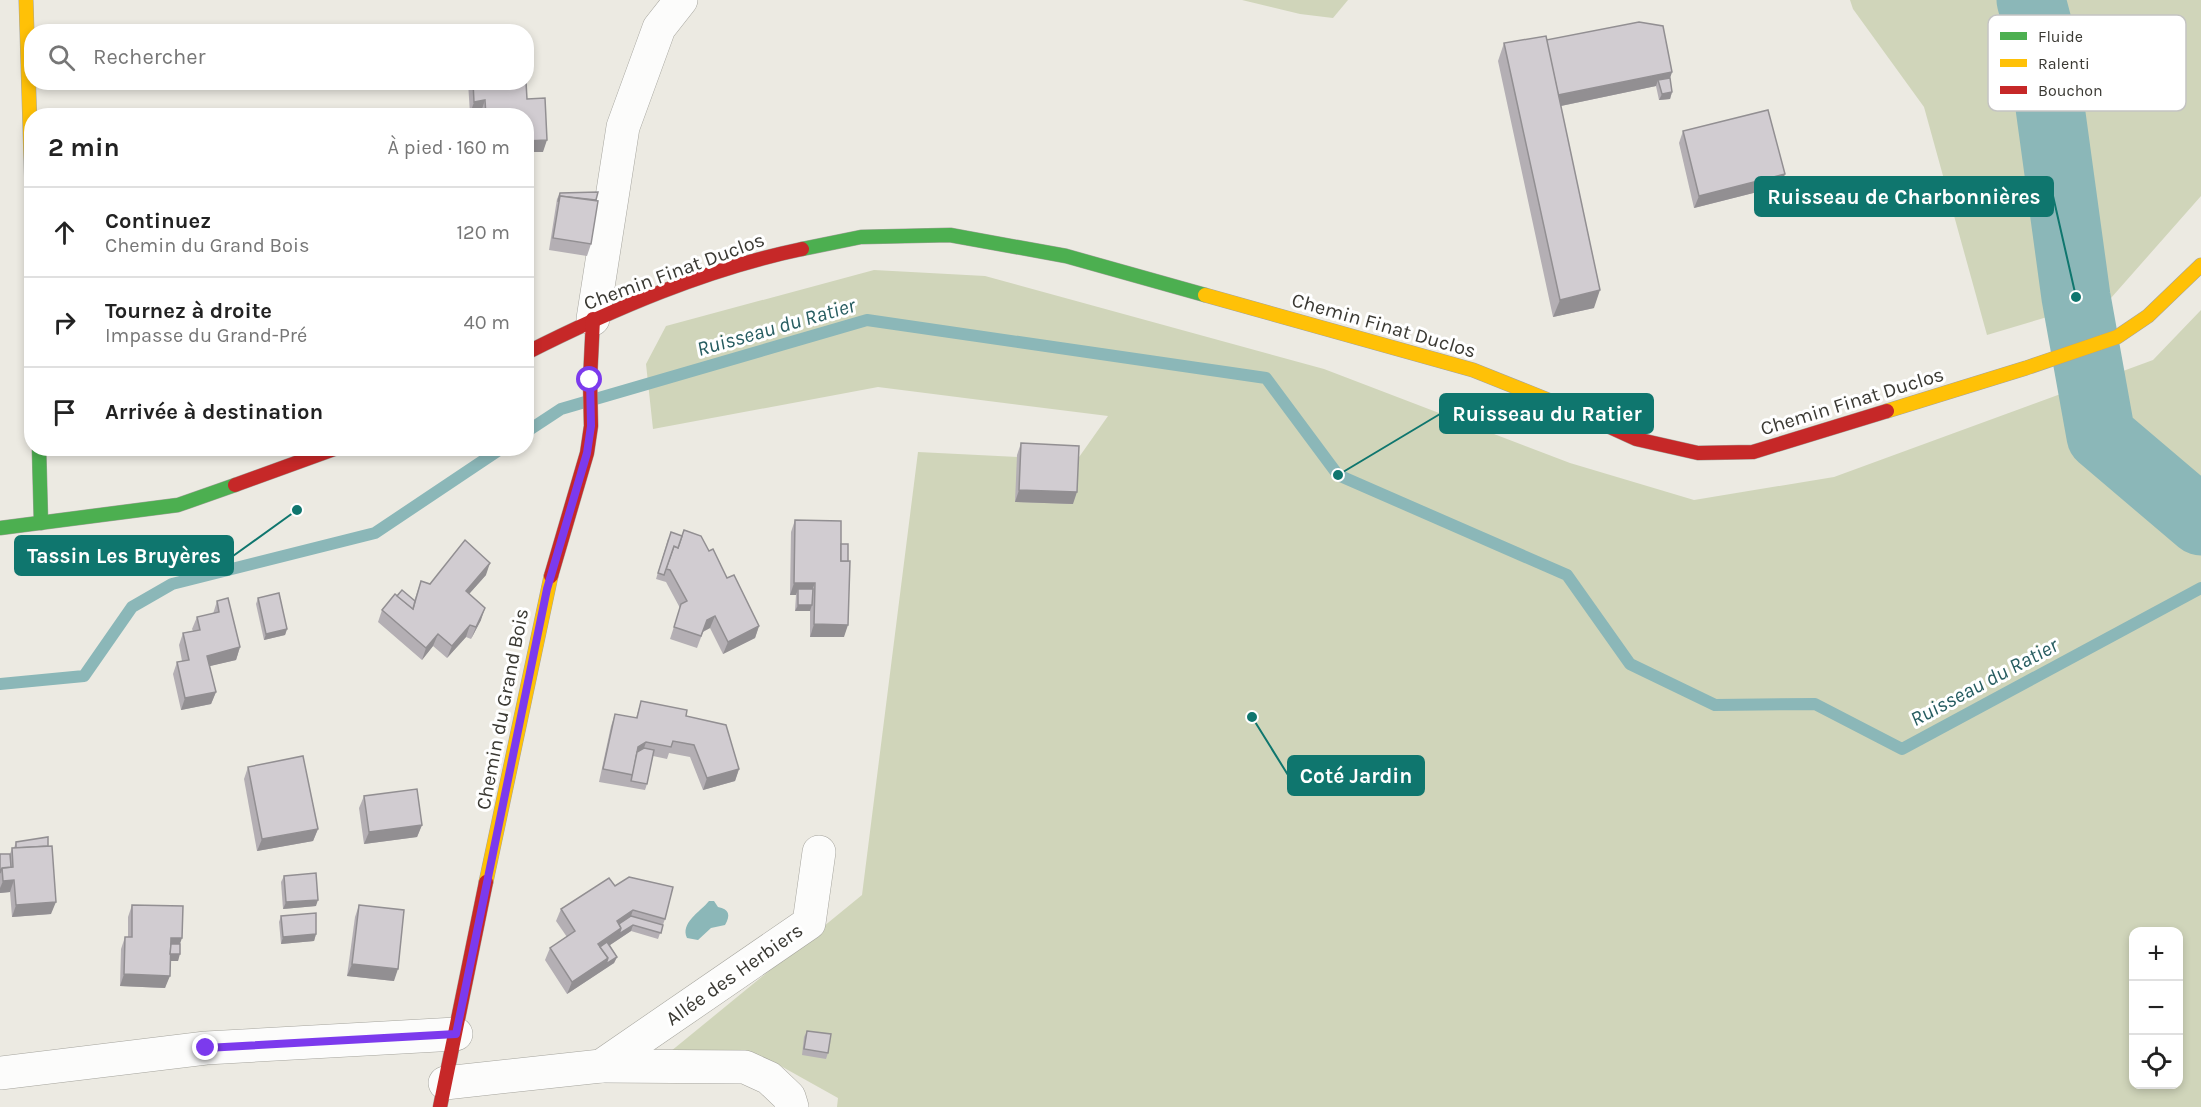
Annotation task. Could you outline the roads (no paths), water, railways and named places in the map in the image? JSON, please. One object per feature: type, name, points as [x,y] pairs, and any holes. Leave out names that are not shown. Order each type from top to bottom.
[{"type":"main road","points":[[26,0],[27,24]]},
{"type":"main road","points":[[29,90],[29,108]]},
{"type":"main road","name":"Chemin Finat Duclos","points":[[534,349],[593,319],[704,277],[778,254],[861,237],[950,235],[1066,256],[1473,370],[1550,400],[1636,439],[1698,453],[1753,452],[2026,368],[2117,337],[2148,316],[2201,265]]},
{"type":"main road","name":"Chemin du Grand Bois","points":[[443,1095],[547,589],[587,453],[591,426],[590,380],[593,319]]},
{"type":"main road","points":[[39,456],[42,523]]},
{"type":"main road","points":[[0,528],[178,506],[315,456]]},
{"type":"street","points":[[593,319],[623,127],[659,28],[681,0]]},
{"type":"street","name":"Allée des Herbiers","points":[[601,1066],[809,923],[819,852]]},
{"type":"street","points":[[0,1073],[206,1048],[456,1034]]},
{"type":"street","name":"Allée des Herbiers","points":[[443,1095],[601,1066],[745,1067],[769,1078],[789,1097],[792,1107]]},
{"type":"water","points":[[709,901],[714,901],[718,907],[727,911],[728,918],[725,925],[711,928],[698,940],[687,938],[686,927]]},
{"type":"waterway","points":[[2031,0],[2035,15]]},
{"type":"waterway","points":[[2051,111],[2076,297],[2101,436],[2201,521]]},
{"type":"waterway","name":"Ruisseau du Ratier","points":[[534,427],[561,409],[867,320],[1266,378],[1338,475],[1567,575],[1630,664],[1715,705],[1815,704],[1902,749],[2201,588]]},
{"type":"waterway","name":"Ruisseau du Ratier","points":[[0,684],[84,676],[132,607],[172,584],[375,533],[490,456]]},
{"type":"place","name":"Ruisseau de Charbonnières","points":[[2076,297]]},
{"type":"place","name":"Ruisseau du Ratier","points":[[1338,475]]},
{"type":"place","name":"Tassin Les Bruyères","points":[[297,510]]},
{"type":"place","name":"Coté Jardin","points":[[1252,717]]}]
